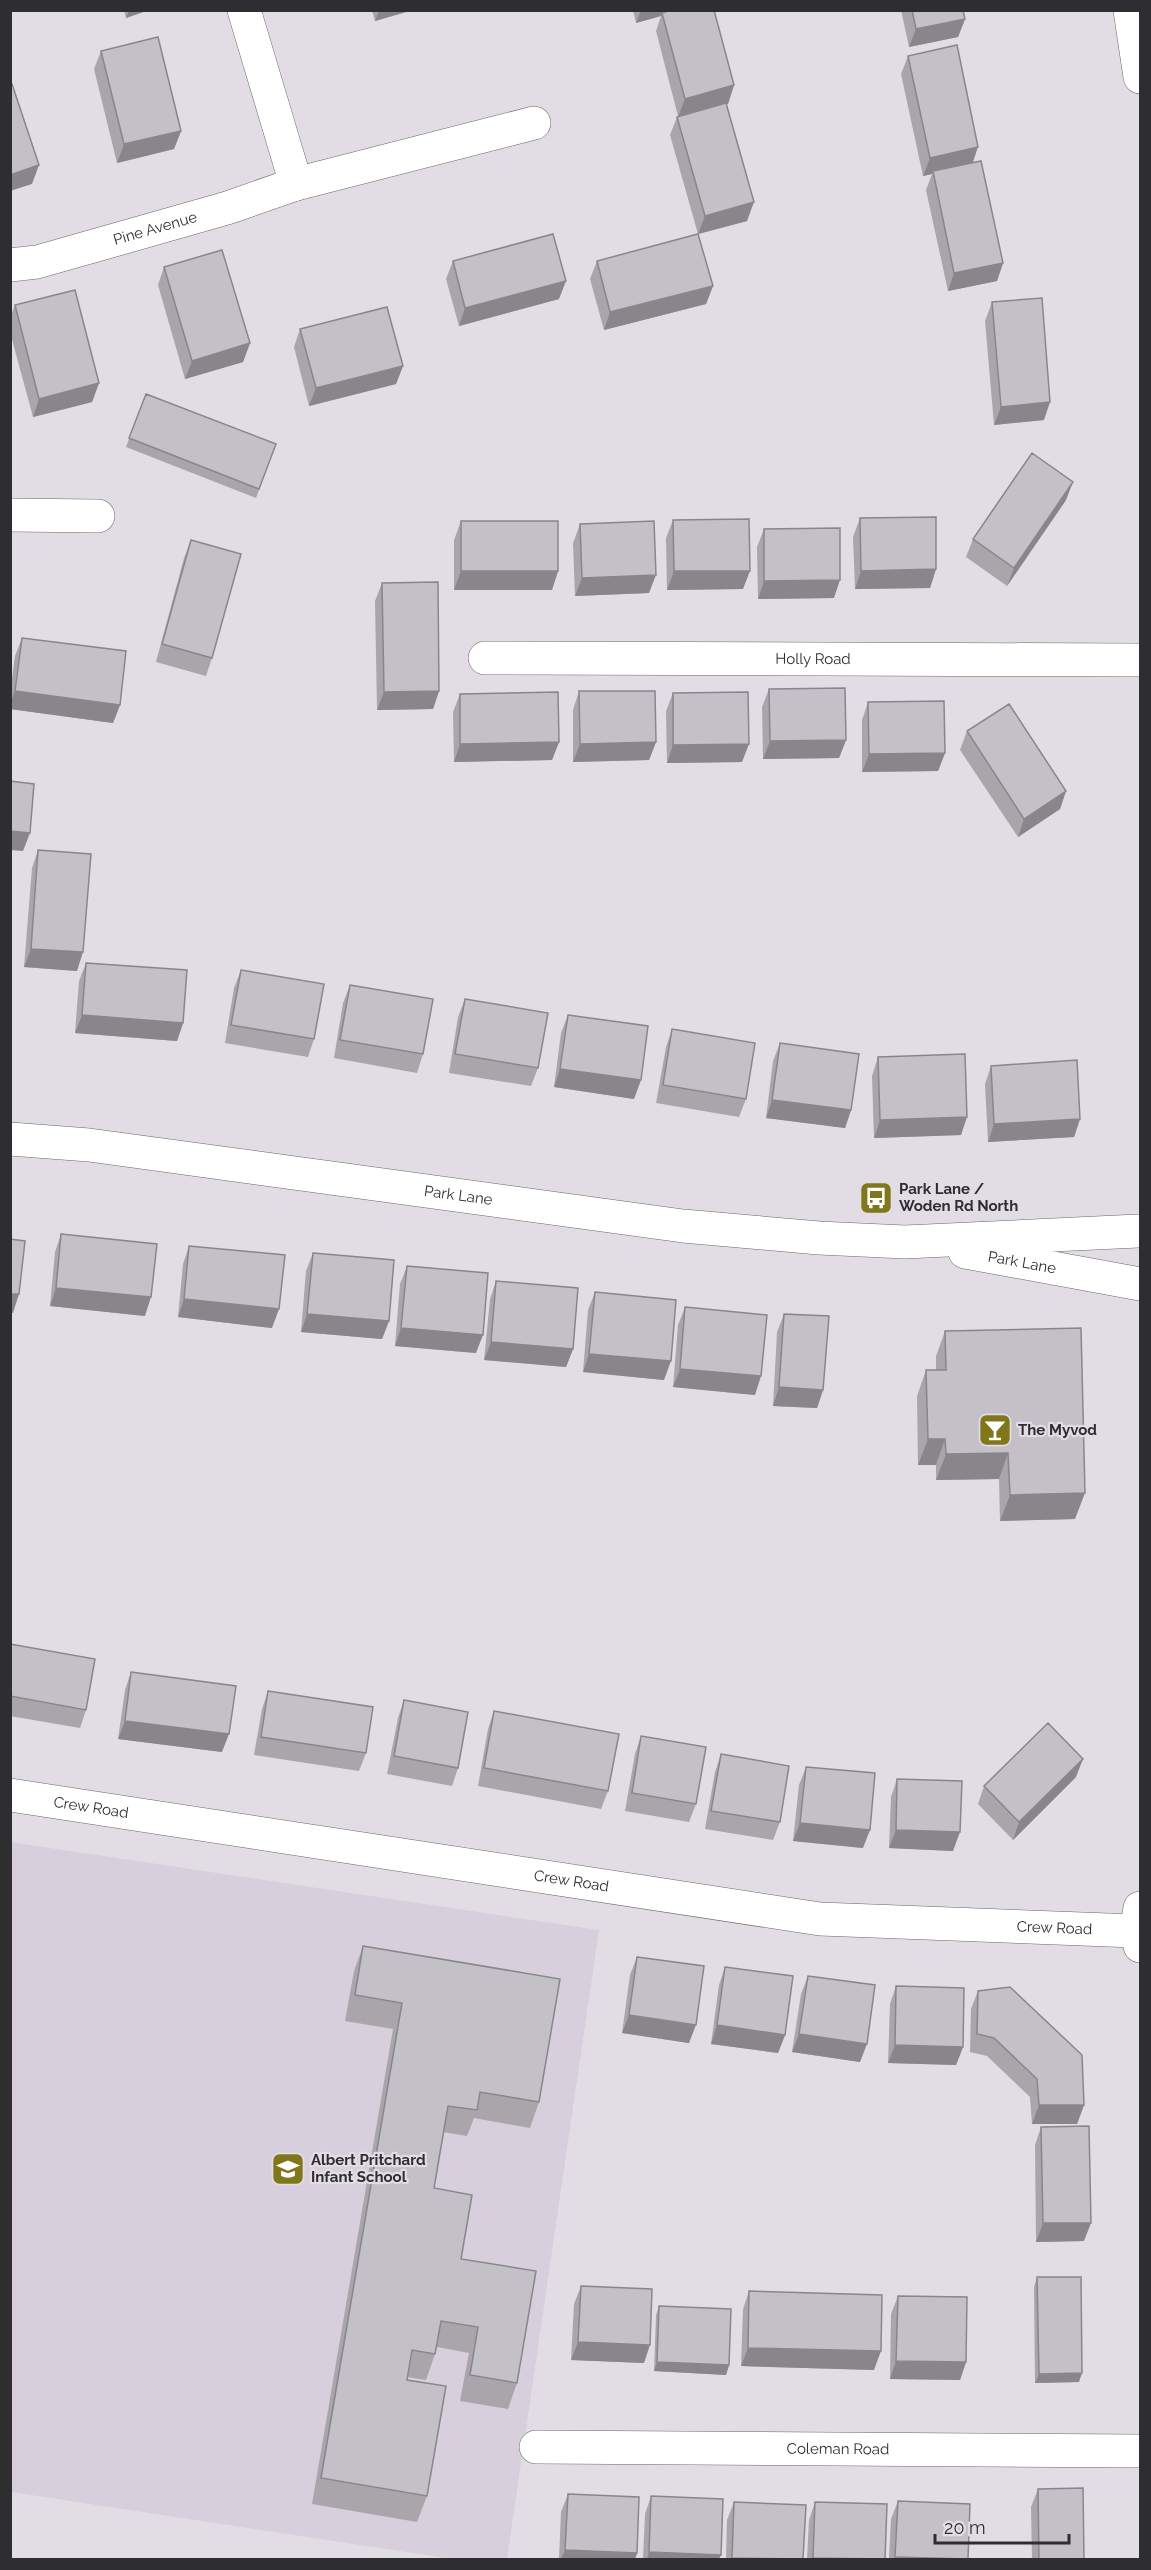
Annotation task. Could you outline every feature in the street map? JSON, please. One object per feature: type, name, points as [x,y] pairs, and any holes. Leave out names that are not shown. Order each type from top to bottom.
[{"type":"street","points":[[244,10],[296,184]]},
{"type":"street","points":[[1130,10],[1140,77]]},
{"type":"street","name":"Pine Avenue","points":[[10,265],[48,259],[226,208],[296,184],[534,123]]},
{"type":"street","points":[[10,515],[98,516]]},
{"type":"street","name":"Holly Road","points":[[485,658],[1140,660]]},
{"type":"street","name":"Park Lane","points":[[10,1138],[89,1145],[683,1226],[819,1238],[905,1242],[1139,1229]]},
{"type":"street","points":[[1139,1229],[1135,1250],[1140,1272]]},
{"type":"street","name":"Park Lane","points":[[905,1242],[1140,1284]]},
{"type":"street","name":"Crew Road","points":[[10,1795],[820,1919],[1139,1929]]},
{"type":"street","name":"Coleman Road","points":[[536,2447],[1140,2451]]},
{"type":"shaded area","name":"Albert Pritchard Infant School","points":[[10,1842],[599,1930],[507,2559],[452,2559],[11,2492]]},
{"type":"building","points":[[671,10],[714,10],[734,85],[685,99],[662,13]]},
{"type":"building","points":[[912,10],[963,10],[965,19],[916,29]]},
{"type":"building","points":[[158,37],[181,131],[124,144],[101,51]]},
{"type":"building","points":[[957,45],[978,147],[930,158],[908,56]]},
{"type":"building","points":[[12,84],[39,165],[10,175],[10,85]]},
{"type":"building","points":[[726,103],[754,202],[705,216],[677,117]]},
{"type":"building","points":[[981,161],[1003,263],[954,273],[933,171]]},
{"type":"building","points":[[553,234],[566,281],[465,308],[453,261]]},
{"type":"building","points":[[698,234],[713,286],[610,312],[597,261]]},
{"type":"building","points":[[222,250],[250,343],[192,361],[164,267]]},
{"type":"building","points":[[75,290],[99,383],[39,399],[15,305]]},
{"type":"building","points":[[1042,298],[1050,402],[1001,407],[992,302]]},
{"type":"building","points":[[387,307],[403,366],[316,388],[300,329]]},
{"type":"building","points":[[146,394],[276,444],[259,489],[129,438]]},
{"type":"building","points":[[1032,453],[1073,482],[1014,568],[973,539]]},
{"type":"building","points":[[936,517],[936,569],[861,571],[860,518]]},
{"type":"building","points":[[749,519],[750,571],[674,571],[673,520]]},
{"type":"building","points":[[461,521],[558,521],[558,571],[461,571]]},
{"type":"building","points":[[654,521],[656,575],[582,578],[580,524]]},
{"type":"building","points":[[840,528],[840,580],[764,581],[764,529]]},
{"type":"building","points":[[191,540],[241,554],[212,658],[162,644]]},
{"type":"building","points":[[438,582],[439,691],[384,692],[382,583]]},
{"type":"building","points":[[22,638],[126,651],[120,705],[15,691]]},
{"type":"building","points":[[845,688],[846,740],[770,741],[769,689]]},
{"type":"building","points":[[579,691],[655,691],[656,742],[580,744]]},
{"type":"building","points":[[558,692],[559,742],[460,744],[460,694]]},
{"type":"building","points":[[748,692],[749,744],[673,745],[673,693]]},
{"type":"building","points":[[944,701],[945,753],[869,754],[868,702]]},
{"type":"building","points":[[1009,704],[1066,791],[1024,819],[967,731]]},
{"type":"building","points":[[10,781],[34,784],[30,833],[10,831]]},
{"type":"building","points":[[38,850],[91,854],[83,952],[31,949]]},
{"type":"building","points":[[86,963],[187,970],[183,1023],[82,1015]]},
{"type":"building","points":[[241,970],[324,984],[314,1039],[231,1025]]},
{"type":"building","points":[[350,985],[433,999],[423,1054],[340,1040]]},
{"type":"building","points":[[465,999],[548,1013],[538,1068],[455,1054]]},
{"type":"building","points":[[568,1015],[648,1026],[641,1080],[560,1069]]},
{"type":"building","points":[[672,1029],[755,1043],[746,1099],[663,1085]]},
{"type":"building","points":[[780,1043],[859,1054],[851,1110],[772,1100]]},
{"type":"building","points":[[965,1054],[967,1117],[880,1120],[878,1057]]},
{"type":"building","points":[[1077,1060],[1080,1119],[994,1124],[991,1066]]},
{"type":"building","points":[[61,1234],[157,1244],[151,1297],[56,1288]]},
{"type":"building","points":[[10,1239],[25,1241],[19,1294],[10,1294]]},
{"type":"building","points":[[189,1246],[285,1255],[279,1309],[184,1299]]},
{"type":"building","points":[[313,1253],[394,1260],[389,1321],[307,1314]]},
{"type":"building","points":[[407,1266],[488,1273],[483,1335],[401,1328]]},
{"type":"building","points":[[496,1281],[578,1288],[573,1349],[491,1342]]},
{"type":"building","points":[[595,1292],[676,1300],[671,1361],[589,1354]]},
{"type":"building","points":[[685,1307],[767,1315],[761,1376],[680,1369]]},
{"type":"building","points":[[784,1314],[829,1316],[823,1390],[779,1387]]},
{"type":"building","name":"The Myvod","points":[[1081,1328],[1085,1493],[1010,1495],[1008,1453],[946,1454],[945,1439],[928,1439],[926,1370],[946,1370],[945,1331]]},
{"type":"building","points":[[10,1644],[95,1659],[86,1710],[10,1696]]},
{"type":"building","points":[[131,1672],[236,1686],[229,1734],[125,1721]]},
{"type":"building","points":[[268,1691],[373,1707],[366,1753],[261,1737]]},
{"type":"building","points":[[404,1700],[468,1712],[458,1768],[394,1756]]},
{"type":"building","points":[[494,1711],[619,1734],[608,1791],[484,1768]]},
{"type":"building","points":[[1048,1723],[1083,1759],[1019,1822],[984,1786]]},
{"type":"building","points":[[641,1736],[706,1747],[696,1804],[632,1793]]},
{"type":"building","points":[[721,1754],[789,1766],[780,1822],[711,1811]]},
{"type":"building","points":[[806,1767],[875,1773],[870,1830],[800,1823]]},
{"type":"building","points":[[897,1779],[962,1781],[960,1832],[896,1830]]},
{"type":"building","points":[[363,1946],[560,1979],[539,2102],[480,2092],[477,2110],[448,2106],[434,2188],[472,2195],[461,2259],[536,2271],[517,2383],[470,2375],[478,2327],[441,2321],[435,2354],[412,2350],[407,2380],[446,2386],[427,2496],[321,2478],[402,2003],[355,1995]]},
{"type":"building","points":[[637,1957],[704,1966],[696,2025],[629,2015]]},
{"type":"building","points":[[725,1967],[793,1976],[785,2035],[717,2025]]},
{"type":"building","points":[[808,1976],[875,1985],[867,2044],[799,2034]]},
{"type":"building","points":[[896,1986],[964,1988],[963,2047],[895,2045]]},
{"type":"building","points":[[1010,1987],[1082,2055],[1084,2105],[1039,2105],[1037,2079],[994,2038],[977,2034],[978,1991]]},
{"type":"building","points":[[1089,2126],[1091,2223],[1043,2223],[1041,2127]]},
{"type":"building","points":[[1037,2277],[1081,2277],[1082,2373],[1039,2374]]},
{"type":"building","points":[[581,2286],[652,2289],[650,2345],[578,2342]]},
{"type":"building","points":[[749,2291],[882,2295],[881,2351],[748,2348]]},
{"type":"building","points":[[898,2296],[967,2297],[966,2362],[896,2361]]},
{"type":"building","points":[[659,2306],[731,2309],[729,2365],[657,2362]]},
{"type":"building","points":[[1083,2488],[1084,2559],[1039,2559],[1038,2489]]},
{"type":"building","points":[[568,2494],[639,2497],[637,2553],[565,2550]]},
{"type":"building","points":[[651,2496],[723,2499],[721,2555],[649,2552]]},
{"type":"building","points":[[898,2501],[970,2504],[968,2559],[895,2557]]},
{"type":"building","points":[[734,2502],[806,2505],[803,2559],[732,2558]]},
{"type":"building","points":[[815,2502],[887,2504],[885,2559],[813,2558]]},
{"type":"place","name":"Park Lane / Woden Rd North","points":[[876,1198]]},
{"type":"place","name":"The Myvod","points":[[995,1430]]},
{"type":"place","name":"Albert Pritchard Infant School","points":[[288,2169]]}]
